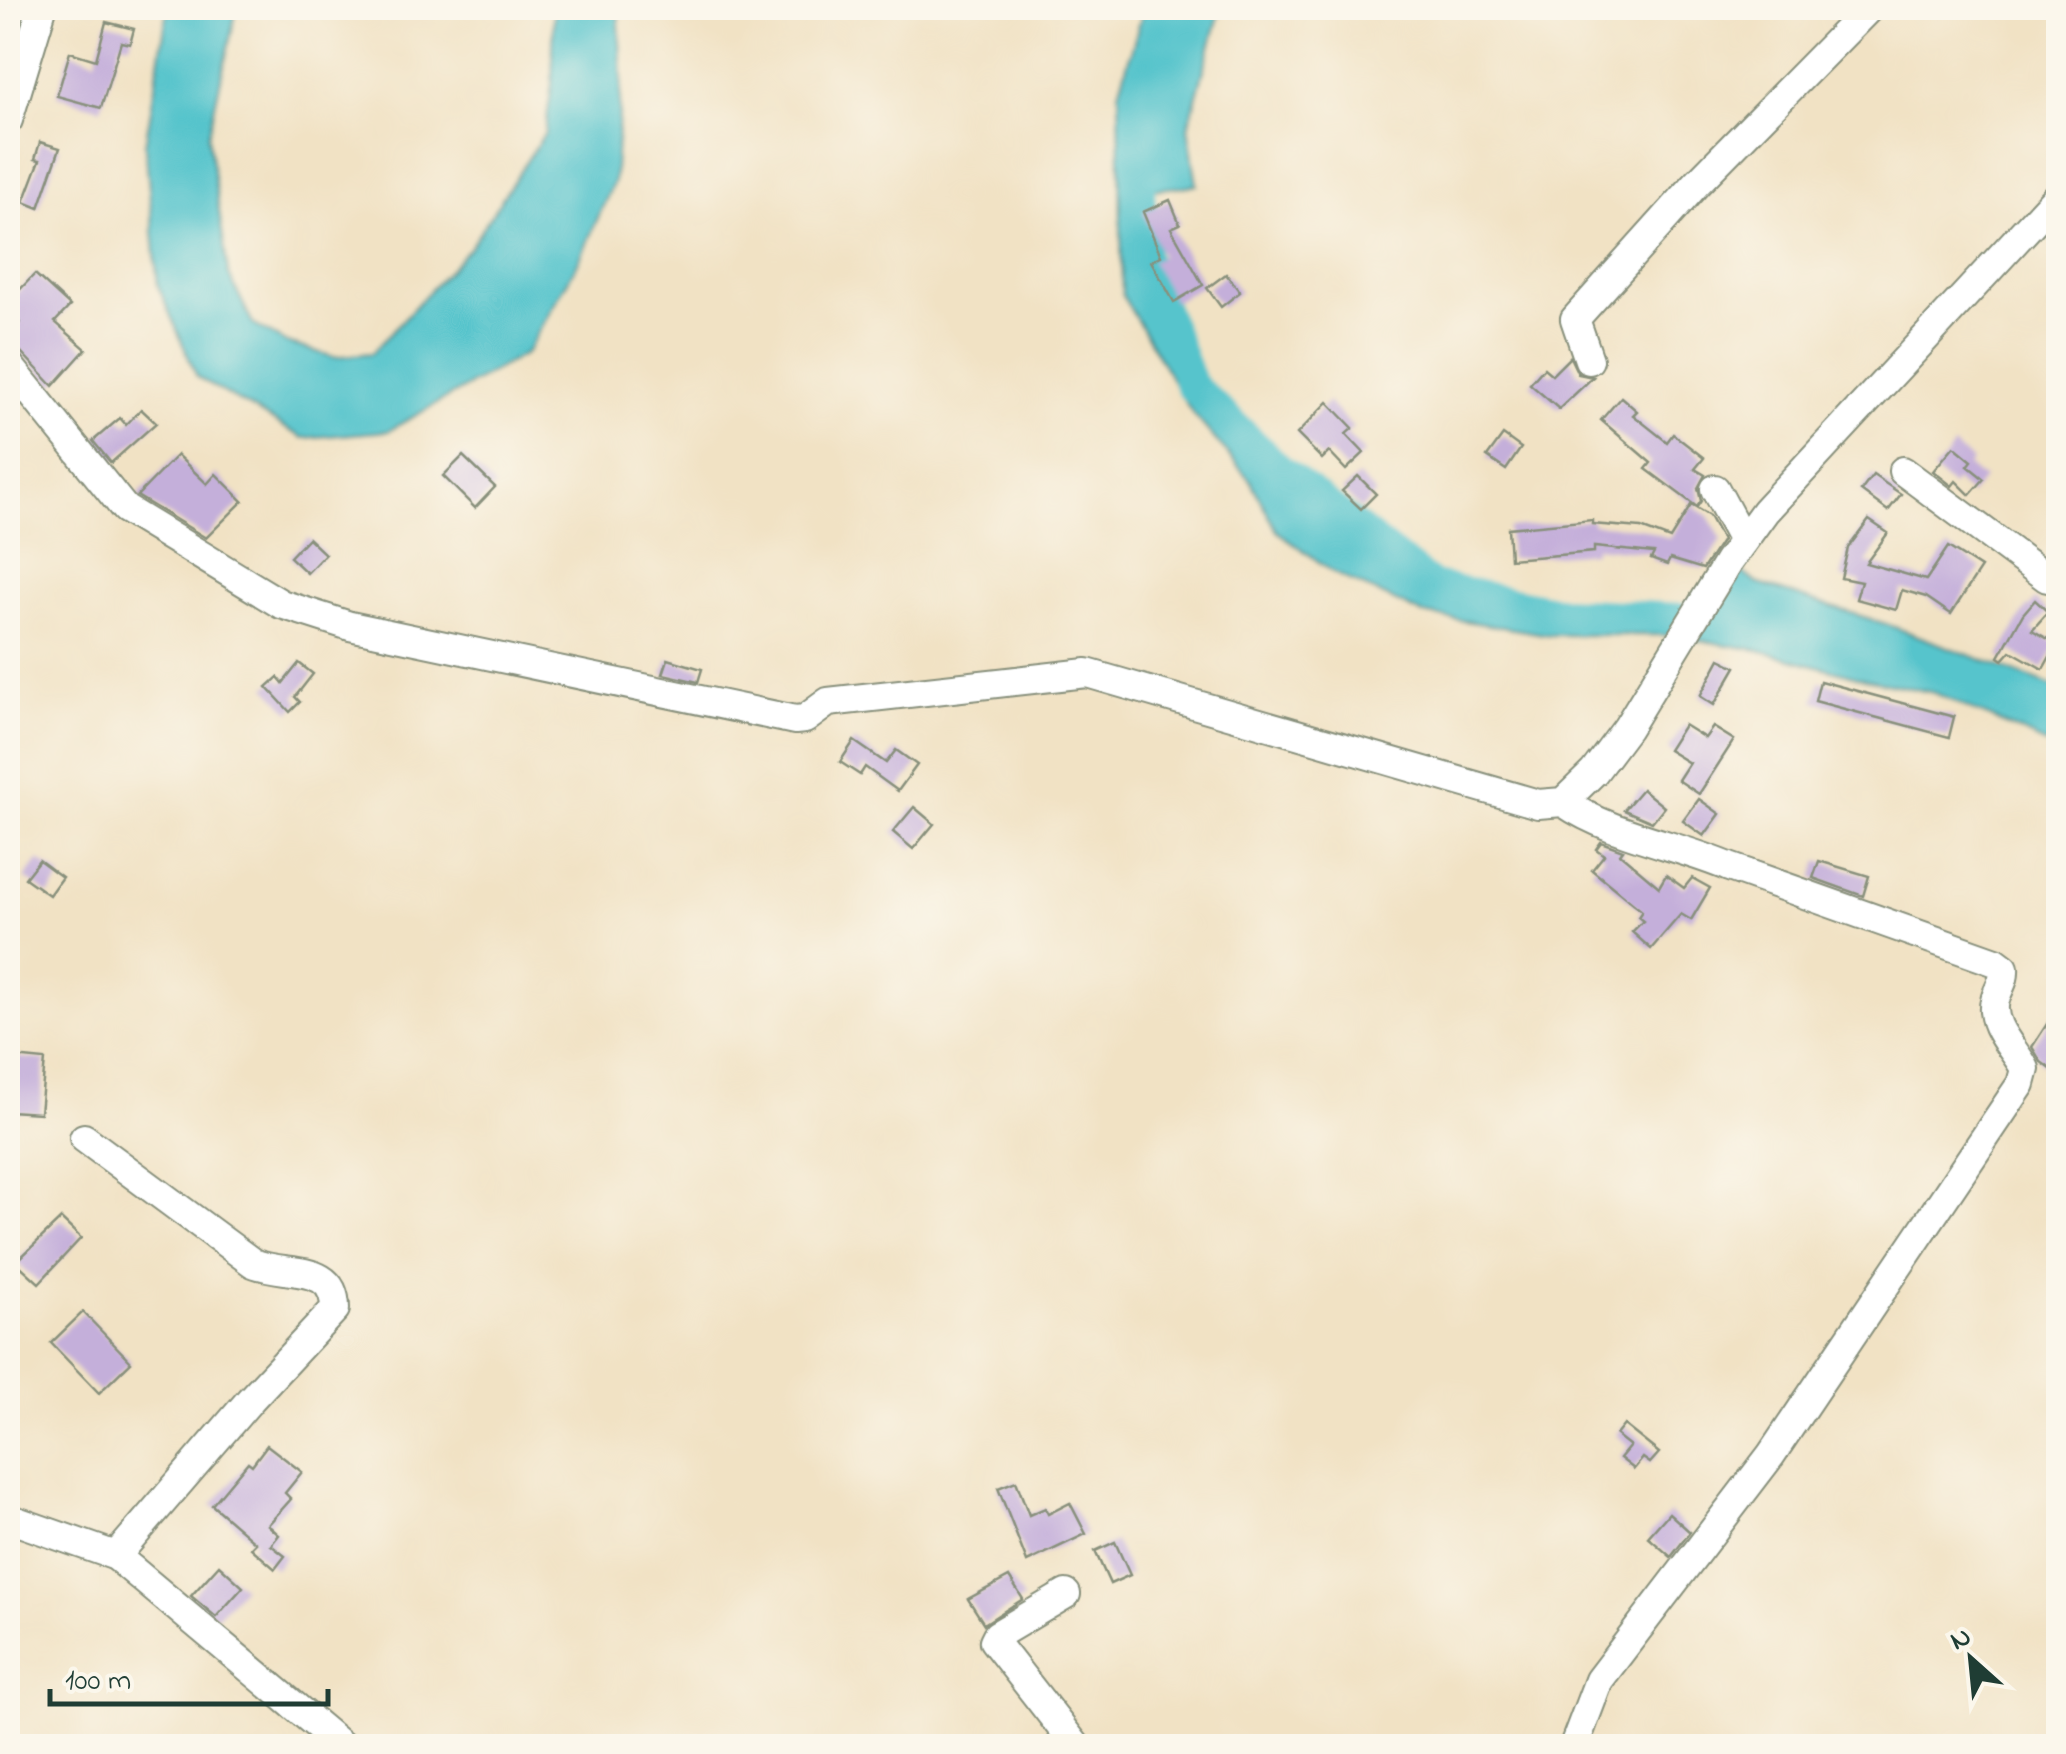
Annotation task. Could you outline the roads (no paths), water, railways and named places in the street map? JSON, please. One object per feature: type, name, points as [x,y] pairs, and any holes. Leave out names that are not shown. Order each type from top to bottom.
[{"type":"street","points":[[8,120],[42,8]]},
{"type":"street","points":[[1588,360],[1576,319],[1697,183],[1869,8]]},
{"type":"street","points":[[1563,802],[1594,772],[1627,728],[1735,552],[1765,511],[2058,195]]},
{"type":"street","points":[[8,364],[125,509],[281,604],[350,626],[794,720],[804,719],[828,702],[1087,673],[1538,804],[1563,802],[1582,815],[1688,850],[2004,968],[2005,980],[1995,1000],[1994,1013],[1996,1024],[2025,1069],[2021,1084],[1771,1454],[1598,1680],[1574,1746]]},
{"type":"street","points":[[1903,471],[2047,578],[2058,565]]},
{"type":"street","points":[[1715,489],[1735,552]]},
{"type":"street","points":[[84,1138],[253,1263],[317,1276],[329,1282],[335,1291],[336,1309],[116,1556]]},
{"type":"street","points":[[8,1518],[116,1556],[342,1746]]},
{"type":"street","points":[[1066,1594],[997,1635],[994,1641],[1076,1746]]},
{"type":"water","points":[[168,8],[237,8],[208,136],[228,273],[253,324],[287,343],[334,357],[372,353],[470,247],[545,133],[552,84],[554,8],[618,8],[622,77],[614,181],[579,261],[526,353],[388,431],[303,438],[197,377],[158,286],[145,145]]},
{"type":"water","points":[[1144,8],[1221,8],[1188,127],[1197,185],[1139,191],[1142,256],[1191,386],[1281,471],[1433,587],[1562,613],[1703,619],[1736,567],[1756,583],[1886,624],[2058,688],[2058,749],[1935,693],[1758,650],[1667,635],[1550,635],[1422,614],[1334,573],[1277,531],[1250,480],[1190,410],[1122,295],[1119,92]]},
{"type":"waterway","points":[[1137,146],[1142,256],[1191,385],[1281,471],[1433,587],[1562,613],[1722,621]]}]
